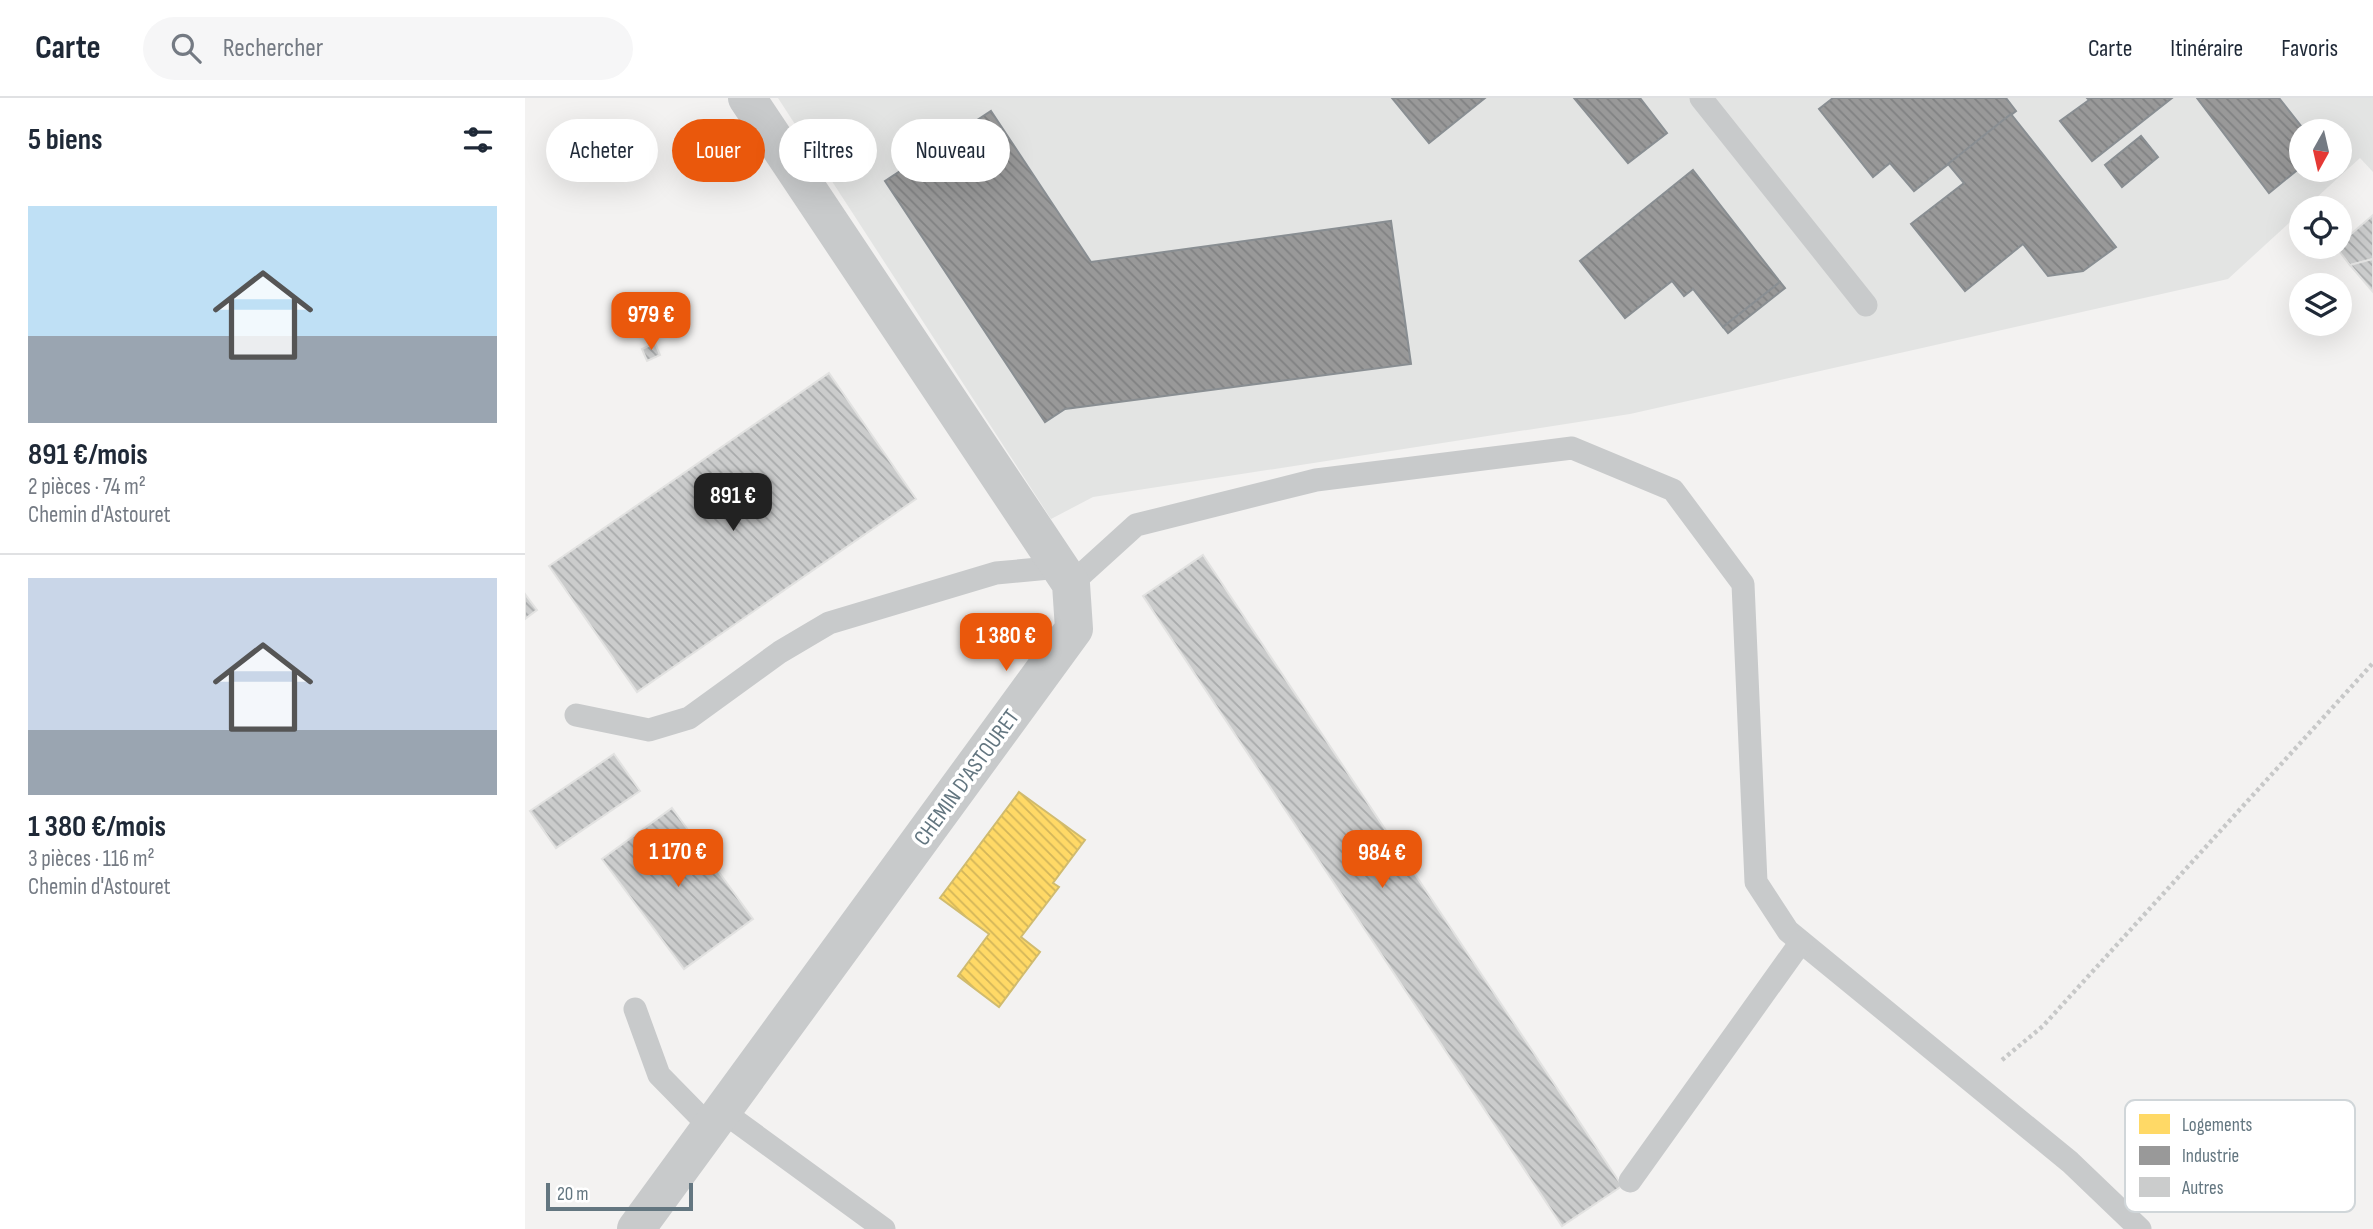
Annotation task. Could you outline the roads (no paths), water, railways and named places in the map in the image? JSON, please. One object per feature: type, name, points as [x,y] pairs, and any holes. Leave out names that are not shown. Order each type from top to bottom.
[{"type":"street","name":"CHEMIN D'ASTOURET","points":[[636,1229],[1074,629],[1065,576],[747,98]]},
{"type":"lane","points":[[1701,98],[1866,305]]},
{"type":"lane","points":[[576,715],[649,730],[689,718],[780,652],[829,623],[996,573],[1065,576],[1136,525],[1316,480],[1572,448],[1673,490],[1743,584],[1756,882],[1788,931],[2070,1163],[2140,1229]]},
{"type":"lane","points":[[1630,1181],[1801,942]]},
{"type":"lane","points":[[635,1009],[659,1075],[716,1119],[884,1229]]}]
